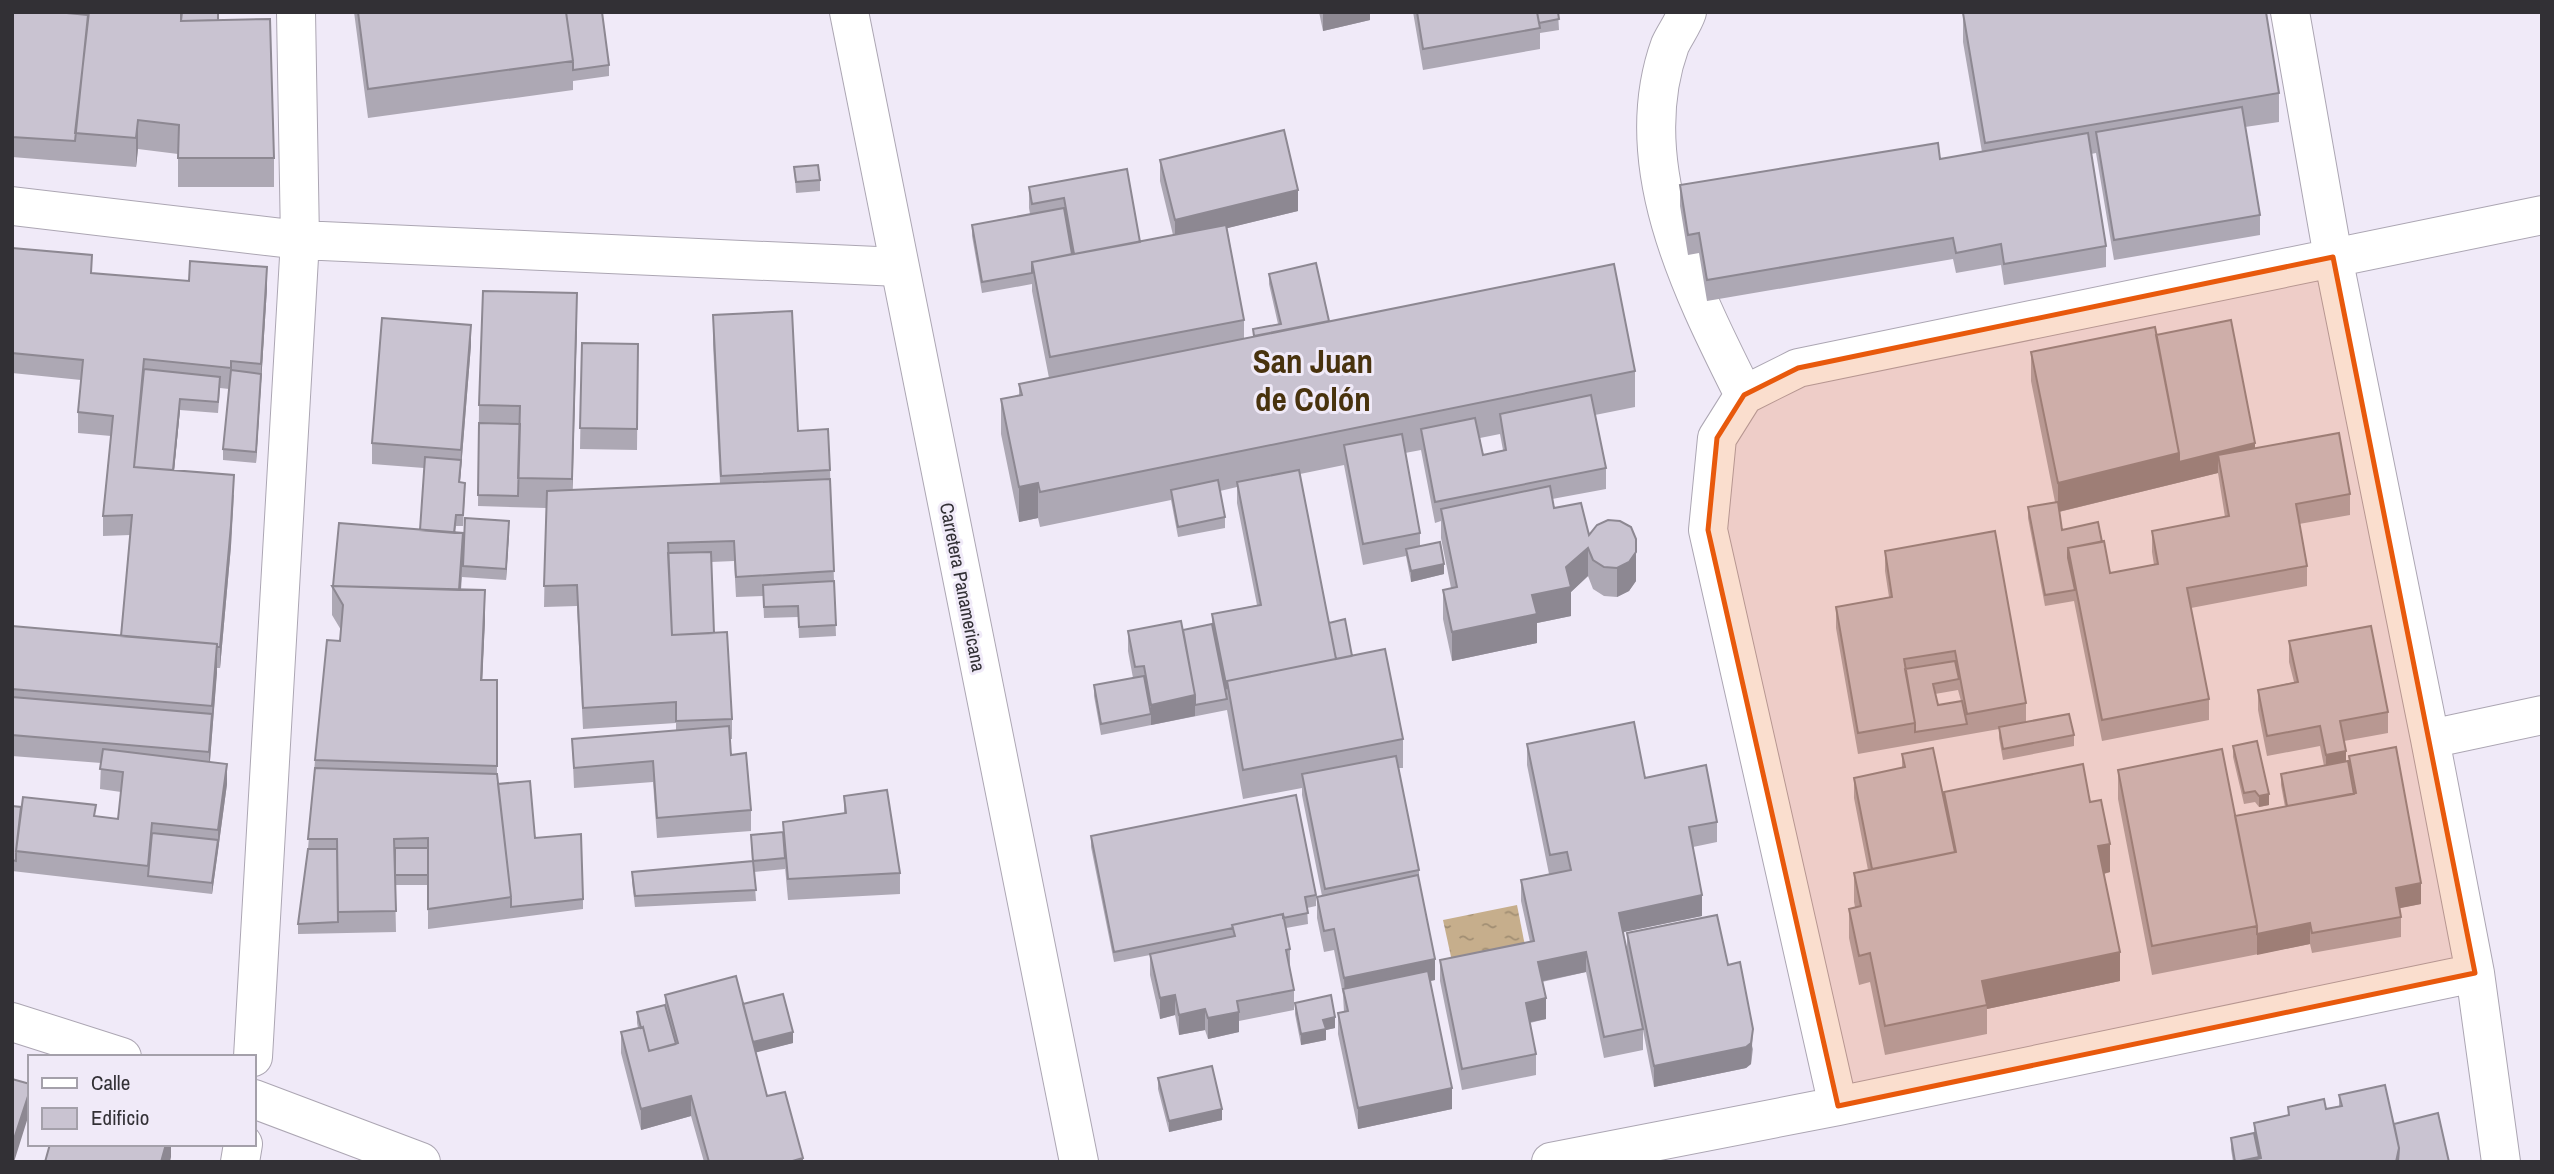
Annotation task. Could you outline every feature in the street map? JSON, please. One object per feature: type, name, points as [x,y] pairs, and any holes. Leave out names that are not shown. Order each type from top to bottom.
[{"type":"street","points":[[253,1055],[300,240],[296,12]]},
{"type":"street","name":"Carretera Panamericana","points":[[849,12],[1079,1162]]},
{"type":"street","points":[[1687,12],[1671,44],[1661,84],[1657,124],[1659,171],[1670,219],[1703,312],[1744,395]]},
{"type":"street","points":[[2290,12],[2333,257],[2474,973],[2501,1162]]},
{"type":"street","points":[[12,206],[300,240],[899,267]]},
{"type":"street","points":[[1838,1106],[1708,530],[1717,438],[1744,395],[1798,368],[2542,215]]},
{"type":"street","points":[[2430,739],[2542,715]]},
{"type":"street","points":[[1551,1162],[1838,1106],[2474,973]]},
{"type":"street","points":[[12,1022],[116,1055]]},
{"type":"street","points":[[256,1100],[421,1162]]},
{"type":"highlighted area","points":[[2333,257],[2475,973],[1838,1106],[1708,530],[1717,438],[1744,395],[1798,368]]},
{"type":"water","points":[[1517,905],[1526,951],[1453,966],[1443,920]]},
{"type":"building","points":[[12,12],[88,15],[75,141],[12,137]]},
{"type":"building","points":[[89,12],[181,12],[181,21],[270,19],[274,158],[178,158],[179,125],[138,120],[136,138],[75,133]]},
{"type":"building","points":[[182,12],[218,12],[218,20],[181,21]]},
{"type":"building","points":[[358,12],[566,12],[573,61],[368,89]]},
{"type":"building","points":[[566,12],[602,12],[609,65],[573,70]]},
{"type":"building","points":[[1417,12],[1537,12],[1540,28],[1423,49]]},
{"type":"building","points":[[1537,12],[1558,12],[1559,19],[1539,23]]},
{"type":"building","points":[[2266,12],[2279,93],[1985,143],[1963,13]]},
{"type":"building","points":[[2242,107],[2260,215],[2114,240],[2096,132]]},
{"type":"building","points":[[1284,130],[1298,190],[1175,220],[1160,160]]},
{"type":"building","points":[[2088,133],[2106,246],[2004,264],[2001,244],[1956,253],[1953,238],[1707,280],[1699,233],[1688,235],[1680,185],[1938,143],[1940,159]]},
{"type":"building","points":[[818,165],[820,180],[796,182],[794,167]]},
{"type":"building","points":[[1127,169],[1140,242],[1074,254],[1064,198],[1032,204],[1029,187]]},
{"type":"building","points":[[1064,208],[1072,254],[1032,262],[1032,273],[982,282],[972,225]]},
{"type":"building","points":[[1226,225],[1244,320],[1050,357],[1032,262]]},
{"type":"building","points":[[12,248],[92,255],[91,273],[189,281],[190,261],[267,267],[261,364],[231,361],[231,368],[144,359],[134,467],[234,475],[220,647],[217,647],[217,644],[121,636],[132,515],[103,516],[113,416],[78,412],[83,360],[12,353]]},
{"type":"building","points":[[1316,263],[1329,321],[1254,336],[1253,329],[1281,324],[1269,274]]},
{"type":"building","points":[[1614,264],[1635,371],[1040,492],[1038,483],[1019,487],[1001,399],[1022,395],[1019,384]]},
{"type":"building","points":[[483,291],[577,293],[572,479],[518,478],[520,406],[479,405]]},
{"type":"building","points":[[792,311],[798,431],[828,429],[830,470],[721,476],[713,315]]},
{"type":"building","points":[[382,318],[471,325],[461,450],[372,443]]},
{"type":"building","points":[[2231,320],[2255,443],[2179,462],[2156,335]]},
{"type":"building","points":[[2155,327],[2179,453],[2058,483],[2031,352]]},
{"type":"building","points":[[582,343],[638,344],[637,429],[580,428]]},
{"type":"building","points":[[144,369],[220,377],[218,402],[180,399],[173,470],[134,467]]},
{"type":"building","points":[[231,370],[261,374],[256,452],[223,449]]},
{"type":"building","points":[[1591,395],[1606,468],[1435,502],[1421,429],[1475,418],[1483,455],[1506,450],[1500,414]]},
{"type":"building","points":[[479,423],[520,424],[518,496],[478,495]]},
{"type":"building","points":[[2339,433],[2350,494],[2296,504],[2307,566],[2187,588],[2209,699],[2102,720],[2068,548],[2104,541],[2110,573],[2158,564],[2152,531],[2229,516],[2218,455]]},
{"type":"building","points":[[1402,434],[1420,533],[1363,544],[1344,445]]},
{"type":"building","points":[[425,457],[461,460],[459,482],[465,483],[463,515],[456,515],[454,533],[420,530]]},
{"type":"building","points":[[1299,470],[1336,659],[1227,681],[1227,689],[1212,614],[1261,605],[1237,482]]},
{"type":"building","points":[[830,479],[834,571],[736,577],[734,541],[668,543],[672,635],[727,632],[732,719],[676,721],[676,702],[583,708],[577,585],[544,586],[547,491]]},
{"type":"building","points":[[1218,480],[1225,517],[1178,527],[1171,490]]},
{"type":"building","points":[[1550,486],[1554,508],[1581,503],[1589,535],[1597,525],[1608,520],[1620,521],[1631,527],[1636,539],[1636,552],[1629,562],[1617,568],[1604,567],[1593,560],[1588,548],[1566,567],[1571,587],[1532,595],[1537,614],[1452,632],[1443,590],[1457,587],[1441,509]]},
{"type":"building","points":[[2058,502],[2062,530],[2098,522],[2102,542],[2068,548],[2075,590],[2045,595],[2028,507]]},
{"type":"building","points":[[465,518],[509,521],[506,569],[463,566]]},
{"type":"building","points":[[339,523],[463,533],[459,590],[333,586]]},
{"type":"building","points":[[1995,531],[2026,703],[1967,714],[1955,651],[1904,659],[1915,723],[1858,733],[1836,607],[1892,597],[1885,551]]},
{"type":"building","points":[[1440,542],[1444,564],[1411,571],[1406,549]]},
{"type":"building","points":[[711,552],[714,633],[672,635],[668,553]]},
{"type":"building","points":[[834,581],[836,625],[799,627],[798,606],[764,607],[763,585]]},
{"type":"building","points":[[332,586],[485,590],[481,680],[497,680],[497,766],[315,760],[327,640],[340,641],[343,605]]},
{"type":"building","points":[[1345,619],[1352,656],[1336,659],[1329,623]]},
{"type":"building","points":[[1181,621],[1195,695],[1151,705],[1144,666],[1135,667],[1128,631]]},
{"type":"building","points":[[1212,624],[1227,699],[1195,705],[1183,630]]},
{"type":"building","points":[[12,626],[217,644],[212,706],[12,689]]},
{"type":"building","points":[[2371,626],[2388,712],[2340,721],[2346,751],[2326,755],[2320,726],[2267,736],[2258,690],[2298,682],[2289,641]]},
{"type":"building","points":[[1385,649],[1403,739],[1243,770],[1227,681]]},
{"type":"building","points":[[1955,661],[1959,679],[1933,684],[1938,705],[1962,701],[1967,724],[1915,732],[1905,669]]},
{"type":"building","points":[[1144,676],[1151,714],[1101,724],[1094,685]]},
{"type":"building","points":[[12,697],[212,714],[209,752],[12,735]]},
{"type":"building","points":[[2069,714],[2074,735],[2003,749],[1999,727]]},
{"type":"building","points":[[1634,722],[1645,778],[1706,765],[1717,822],[1689,827],[1702,895],[1619,913],[1643,1029],[1604,1037],[1586,952],[1538,962],[1546,998],[1526,1003],[1536,1054],[1462,1069],[1440,960],[1534,941],[1521,880],[1571,870],[1567,852],[1550,855],[1527,744]]},
{"type":"building","points":[[729,726],[731,755],[746,753],[751,810],[657,818],[653,761],[574,768],[572,739]]},
{"type":"building","points":[[2257,741],[2269,794],[2259,796],[2255,791],[2244,793],[2233,746]]},
{"type":"building","points":[[2396,747],[2421,883],[2396,888],[2401,917],[2312,933],[2310,923],[2257,934],[2235,816],[2356,793],[2349,756]]},
{"type":"building","points":[[1933,748],[1955,852],[1872,869],[1854,778],[1905,767],[1902,754]]},
{"type":"building","points":[[103,749],[227,764],[218,830],[152,823],[148,866],[16,851],[23,797],[96,805],[94,816],[118,819],[123,772],[100,769]]},
{"type":"building","points":[[2222,749],[2257,926],[2152,946],[2118,770]]},
{"type":"building","points":[[1396,756],[1419,870],[1325,889],[1302,774]]},
{"type":"building","points":[[2348,761],[2354,794],[2287,806],[2281,774]]},
{"type":"building","points":[[2083,764],[2090,802],[2101,800],[2110,844],[2098,846],[2120,952],[1982,981],[1987,1005],[1885,1026],[1870,953],[1859,956],[1849,909],[1861,906],[1854,873],[1956,852],[1944,792]]},
{"type":"building","points":[[315,768],[497,774],[511,897],[428,909],[428,838],[394,839],[396,911],[338,912],[337,839],[308,839]]},
{"type":"building","points":[[530,781],[535,838],[581,834],[583,899],[511,907],[498,784]]},
{"type":"building","points":[[887,790],[900,873],[788,879],[783,822],[846,813],[844,796]]},
{"type":"building","points":[[1296,795],[1316,895],[1305,897],[1308,913],[1283,918],[1283,914],[1232,925],[1233,928],[1114,952],[1091,836]]},
{"type":"building","points":[[12,806],[21,807],[16,861],[12,860]]},
{"type":"building","points":[[783,832],[785,858],[753,861],[751,835]]},
{"type":"building","points":[[152,833],[218,840],[212,883],[148,876]]},
{"type":"building","points":[[395,848],[428,848],[428,875],[395,875]]},
{"type":"building","points":[[308,849],[337,849],[338,922],[298,924]]},
{"type":"building","points":[[753,861],[756,890],[635,896],[632,872]]},
{"type":"building","points":[[1418,875],[1435,959],[1344,978],[1334,929],[1324,931],[1317,897]]},
{"type":"building","points":[[1283,914],[1290,949],[1286,950],[1294,990],[1237,1001],[1239,1012],[1208,1018],[1205,1009],[1179,1015],[1175,995],[1160,998],[1150,954],[1235,936],[1232,925]]},
{"type":"building","points":[[1717,915],[1728,965],[1740,962],[1753,1029],[1751,1043],[1746,1047],[1654,1066],[1627,933]]},
{"type":"building","points":[[1428,971],[1452,1088],[1358,1108],[1338,1013],[1348,1011],[1343,989]]},
{"type":"building","points":[[736,976],[767,1096],[785,1092],[803,1158],[789,1162],[709,1162],[691,1096],[641,1109],[621,1032],[643,1027],[649,1051],[678,1043],[665,995]]},
{"type":"building","points":[[783,994],[793,1032],[753,1042],[743,1004]]},
{"type":"building","points":[[1331,995],[1335,1017],[1323,1020],[1326,1029],[1301,1034],[1295,1003]]},
{"type":"building","points":[[665,1005],[676,1044],[649,1051],[637,1012]]},
{"type":"building","points":[[1212,1066],[1222,1109],[1169,1121],[1158,1078]]},
{"type":"building","points":[[12,1079],[28,1083],[28,1096],[12,1145]]},
{"type":"building","points":[[2385,1085],[2399,1148],[2396,1162],[2245,1162],[2261,1158],[2254,1123],[2289,1115],[2288,1107],[2324,1099],[2326,1109],[2342,1106],[2339,1095]]},
{"type":"building","points":[[2438,1113],[2449,1162],[2398,1162],[2399,1148],[2394,1124]]},
{"type":"building","points":[[2254,1133],[2259,1157],[2235,1162],[2231,1138]]},
{"type":"building","points":[[49,1146],[165,1146],[161,1162],[45,1162]]},
{"type":"district","name":"San Juan de Colón","points":[[1313,380]]}]
